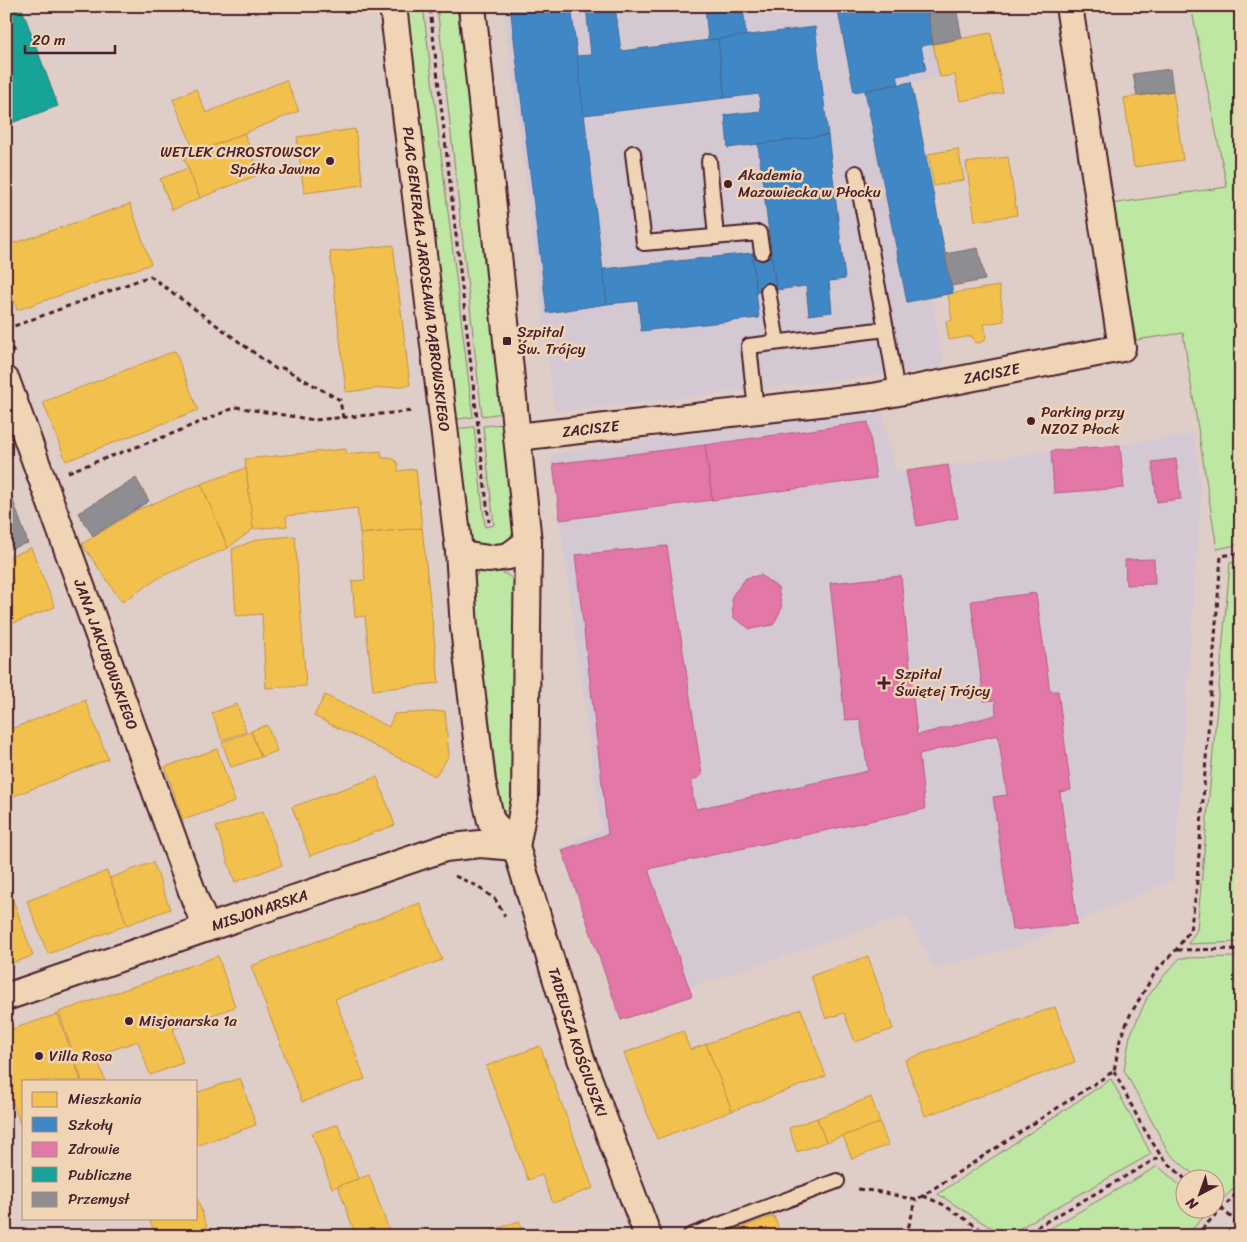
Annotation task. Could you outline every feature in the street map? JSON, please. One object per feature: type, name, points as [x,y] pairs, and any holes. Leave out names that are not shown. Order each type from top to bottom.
[{"type":"street","name":"PLAC GENERAŁA JAROSŁAWA DĄBROWSKIEGO","points":[[393,6],[459,551],[464,628],[482,782],[492,820],[516,847]]},
{"type":"street","points":[[472,6],[528,542],[526,799],[516,847]]},
{"type":"street","name":"ZACISZE","points":[[517,437],[873,397],[1122,348],[1069,6]]},
{"type":"street","name":"JANA JAKUBOWSKIEGO","points":[[11,370],[197,906],[207,928]]},
{"type":"street","points":[[459,551],[468,556],[489,559],[509,556],[528,542]]},
{"type":"street","name":"MISJONARSKA","points":[[6,997],[446,848],[480,844],[516,847]]},
{"type":"street","name":"TADEUSZA KOŚCIUSZKI","points":[[516,847],[581,1059],[648,1236]]},
{"type":"lane","points":[[633,153],[644,243],[759,233],[762,252]]},
{"type":"lane","points":[[709,161],[716,237]]},
{"type":"lane","points":[[856,173],[896,392]]},
{"type":"lane","points":[[768,291],[777,342]]},
{"type":"lane","points":[[756,410],[749,346],[886,329]]},
{"type":"lane","points":[[690,1236],[837,1182]]},
{"type":"path","points":[[430,9],[489,522]]},
{"type":"path","points":[[11,370],[6,330],[150,276],[276,369],[283,368],[340,400],[343,418]]},
{"type":"path","points":[[64,473],[169,435],[236,407],[314,420],[417,411]]},
{"type":"path","points":[[444,426],[478,422]]},
{"type":"path","points":[[1176,1170],[1161,1156],[1141,1124],[1114,1071],[1120,1040],[1130,1015],[1156,971],[1176,950],[1190,930],[1196,894],[1221,556],[1241,553]]},
{"type":"path","points":[[1176,950],[1241,949]]},
{"type":"path","points":[[837,1182],[846,1189],[881,1192],[916,1200],[1114,1071]]},
{"type":"path","points":[[1021,1236],[1161,1156]]},
{"type":"path","points":[[1224,1206],[1241,1189]]},
{"type":"path","points":[[923,1196],[942,1204],[990,1236]]},
{"type":"path","points":[[906,1236],[916,1200]]},
{"type":"path","points":[[1224,1210],[1241,1226]]},
{"type":"path","points":[[1195,1236],[1210,1220]]},
{"type":"shaded area","name":"Akademia Mazowiecka w Płocku","points":[[503,6],[926,6],[940,77],[911,82],[953,293],[931,298],[944,368],[555,412]]},
{"type":"shaded area","name":"Szpital Świętej Trójcy","points":[[881,407],[895,472],[1051,451],[1120,445],[1194,434],[1201,496],[1173,880],[1018,947],[935,968],[906,915],[619,1013],[560,847],[601,830],[551,454]]},
{"type":"green space","points":[[401,6],[423,6],[473,417],[451,420]]},
{"type":"green space","points":[[437,6],[457,6],[503,413],[482,416]]},
{"type":"green space","points":[[1191,6],[1234,6],[1241,106],[1241,544],[1217,549],[1183,333],[1136,340],[1111,204],[1227,187]]},
{"type":"green space","points":[[504,424],[514,526],[512,535],[507,541],[497,546],[487,546],[473,541],[466,530],[452,429],[474,427],[485,527],[494,525],[483,426]]},
{"type":"green space","points":[[1241,561],[1241,942],[1188,944],[1197,930],[1230,563]]},
{"type":"green space","points":[[484,571],[504,573],[514,581],[513,798],[512,808],[504,812],[500,809],[473,581],[478,573]]},
{"type":"green space","points":[[1241,957],[1241,1019],[1236,1089],[1241,1097],[1241,1181],[1224,1198],[1224,1170],[1189,1170],[1169,1153],[1124,1070],[1130,1036],[1147,998],[1180,958]]},
{"type":"green space","points":[[1111,1079],[1151,1154],[1011,1233],[988,1226],[938,1194]]},
{"type":"green space","points":[[1158,1166],[1174,1180],[1174,1220],[1201,1220],[1186,1236],[1037,1236]]},
{"type":"building: Mieszkania","points":[[991,33],[1003,93],[960,101],[955,75],[940,77],[933,44]]},
{"type":"building: Mieszkania","points":[[286,80],[299,111],[195,153],[173,99],[196,89],[206,113]]},
{"type":"building: Mieszkania","points":[[1173,91],[1183,160],[1134,167],[1124,98]]},
{"type":"building: Mieszkania","name":"WETLEK CHROSTOWSCY Spółka Jawna","points":[[355,129],[363,185],[304,193],[297,137]]},
{"type":"building: Mieszkania","points":[[244,133],[260,174],[200,198],[184,158]]},
{"type":"building: Mieszkania","points":[[958,149],[964,180],[934,186],[928,154]]},
{"type":"building: Mieszkania","points":[[1008,157],[1017,215],[975,221],[966,163]]},
{"type":"building: Mieszkania","points":[[188,168],[200,198],[172,210],[160,179]]},
{"type":"building: Mieszkania","points":[[130,204],[151,264],[17,310],[6,278],[6,246]]},
{"type":"building: Mieszkania","points":[[393,245],[410,385],[346,392],[330,252]]},
{"type":"building: Mieszkania","points":[[999,286],[1004,321],[984,324],[985,340],[979,343],[974,342],[972,336],[949,340],[946,321],[952,320],[948,294]]},
{"type":"building: Mieszkania","points":[[175,351],[198,410],[66,461],[43,402]]},
{"type":"building: Mieszkania","points":[[346,449],[346,454],[381,451],[382,458],[395,460],[398,464],[398,471],[416,469],[422,528],[360,534],[357,508],[286,516],[287,526],[253,529],[245,459]]},
{"type":"building: Mieszkania","points":[[246,468],[253,529],[228,548],[201,484]]},
{"type":"building: Mieszkania","points":[[201,484],[228,548],[162,576],[122,602],[82,544],[137,510]]},
{"type":"building: Mieszkania","points":[[422,528],[439,683],[373,690],[365,616],[355,617],[352,581],[365,580],[360,534]]},
{"type":"building: Mieszkania","points":[[295,536],[306,686],[266,688],[262,614],[236,616],[232,549],[259,539]]},
{"type":"building: Mieszkania","points":[[31,548],[55,607],[6,626],[6,558]]},
{"type":"building: Mieszkania","points":[[325,695],[389,727],[394,714],[445,711],[449,756],[435,776],[314,716]]},
{"type":"building: Mieszkania","points":[[85,700],[108,759],[6,799],[6,731]]},
{"type":"building: Mieszkania","points":[[237,704],[246,732],[222,740],[212,713]]},
{"type":"building: Mieszkania","points":[[267,725],[277,751],[261,757],[251,731]]},
{"type":"building: Mieszkania","points":[[251,732],[261,757],[231,767],[222,742]]},
{"type":"building: Mieszkania","points":[[217,749],[235,802],[183,820],[165,767]]},
{"type":"building: Mieszkania","points":[[377,777],[395,825],[310,856],[292,807]]},
{"type":"building: Mieszkania","points":[[263,811],[282,865],[235,882],[216,827]]},
{"type":"building: Mieszkania","points":[[153,862],[170,909],[127,925],[110,878]]},
{"type":"building: Mieszkania","points":[[107,871],[127,925],[48,954],[27,901]]},
{"type":"building: Mieszkania","points":[[7,883],[33,956],[6,965],[6,944],[8,944],[6,939]]},
{"type":"building: Mieszkania","points":[[420,903],[442,960],[335,999],[365,1079],[302,1102],[251,966]]},
{"type":"building: Mieszkania","name":"Misjonarska 1a","points":[[218,956],[235,1007],[173,1029],[183,1063],[150,1075],[138,1041],[96,1055],[105,1080],[82,1080],[59,1012]]},
{"type":"building: Mieszkania","points":[[868,956],[893,1029],[855,1042],[844,1013],[826,1019],[811,976]]},
{"type":"building: Mieszkania","points":[[1055,1007],[1075,1062],[925,1116],[905,1060]]},
{"type":"building: Mieszkania","points":[[801,1009],[826,1076],[732,1111],[706,1044]]},
{"type":"building: Mieszkania","name":"Villa Rosa","points":[[58,1014],[81,1080],[22,1080],[22,1129],[13,1103],[6,1106],[6,1031]]},
{"type":"building: Mieszkania","points":[[683,1031],[690,1050],[706,1044],[732,1111],[657,1139],[624,1053]]},
{"type":"building: Mieszkania","points":[[540,1046],[593,1188],[553,1203],[542,1175],[528,1180],[486,1066]]},
{"type":"building: Mieszkania","points":[[240,1078],[256,1125],[198,1145],[199,1092]]},
{"type":"building: Mieszkania","points":[[871,1097],[880,1123],[826,1142],[817,1118]]},
{"type":"building: Mieszkania","points":[[817,1118],[826,1142],[797,1152],[789,1128]]},
{"type":"building: Mieszkania","points":[[880,1123],[888,1145],[852,1159],[843,1136]]},
{"type":"building: Mieszkania","points":[[338,1124],[358,1179],[332,1188],[312,1133]]},
{"type":"building: Mieszkania","points":[[369,1175],[391,1236],[356,1236],[338,1186]]},
{"type":"building: Mieszkania","points":[[198,1201],[210,1236],[156,1236],[150,1220],[198,1220]]},
{"type":"building: Mieszkania","points":[[774,1216],[781,1236],[717,1236]]},
{"type":"building: Mieszkania","points":[[519,1221],[525,1236],[477,1236]]},
{"type":"building: Mieszkania","points":[[292,1230],[295,1236],[274,1236]]},
{"type":"building: Szkoły","points":[[510,6],[571,6],[607,304],[547,313]]},
{"type":"building: Szkoły","points":[[586,6],[615,6],[621,51],[718,39],[725,98],[584,115],[577,56],[591,55]]},
{"type":"building: Szkoły","points":[[705,6],[743,6],[746,36],[708,40]]},
{"type":"building: Szkoły","points":[[837,6],[926,6],[933,44],[921,46],[926,70],[897,76],[899,84],[854,92]]},
{"type":"building: Szkoły","points":[[815,27],[828,135],[728,148],[725,115],[761,111],[759,94],[725,98],[718,39]]},
{"type":"building: Szkoły","points":[[911,82],[953,293],[907,302],[865,91]]},
{"type":"building: Szkoły","points":[[828,135],[845,279],[829,281],[832,312],[809,315],[806,286],[776,290],[758,144]]},
{"type":"building: Szkoły","points":[[771,251],[776,290],[756,292],[752,253]]},
{"type":"building: Szkoły","points":[[752,253],[759,318],[641,331],[638,301],[607,304],[603,269]]},
{"type":"building: Zdrowie","points":[[868,422],[876,478],[712,500],[705,445]]},
{"type":"building: Zdrowie","points":[[705,445],[712,500],[560,520],[553,464]]},
{"type":"building: Zdrowie","points":[[1120,445],[1124,488],[1054,493],[1051,451]]},
{"type":"building: Zdrowie","points":[[1176,459],[1181,499],[1157,502],[1152,462]]},
{"type":"building: Zdrowie","points":[[948,465],[958,518],[917,526],[906,471]]},
{"type":"building: Zdrowie","name":"Szpital Świętej Trójcy","points":[[667,546],[702,775],[692,781],[696,809],[868,771],[860,719],[845,720],[830,583],[901,576],[917,735],[996,715],[995,700],[984,701],[971,601],[1036,593],[1050,691],[1058,691],[1071,790],[1060,792],[1077,924],[1012,930],[993,797],[1007,795],[998,735],[919,754],[925,809],[648,869],[692,996],[621,1020],[562,850],[608,834],[575,555]]},
{"type":"building: Zdrowie","points":[[1154,559],[1155,584],[1126,585],[1125,560]]},
{"type":"building: Zdrowie","points":[[761,575],[778,588],[782,608],[773,625],[750,629],[733,617],[732,596],[746,578]]},
{"type":"building: Publiczne","points":[[6,6],[21,6],[58,106],[6,125]]},
{"type":"building: Przemysł","points":[[926,6],[956,6],[956,8],[928,13]]},
{"type":"building: Przemysł","points":[[956,8],[962,38],[933,44],[928,13]]},
{"type":"building: Przemysł","points":[[1170,69],[1173,91],[1137,96],[1133,74]]},
{"type":"building: Przemysł","points":[[978,248],[985,280],[951,286],[945,254]]},
{"type":"building: Przemysł","points":[[136,478],[149,501],[93,536],[78,513]]},
{"type":"building: Przemysł","points":[[9,489],[28,543],[6,550],[6,490]]},
{"type":"place","name":"WETLEK CHROSTOWSCY Spółka Jawna","points":[[330,161]]},
{"type":"place","name":"Akademia Mazowiecka w Płocku","points":[[728,184]]},
{"type":"place","name":"Szpital Św. Trójcy","points":[[507,341]]},
{"type":"place","name":"Parking przy NZOZ Płock","points":[[1031,421]]},
{"type":"place","name":"Szpital Świętej Trójcy","points":[[884,683]]},
{"type":"place","name":"Misjonarska 1a","points":[[129,1021]]},
{"type":"place","name":"Villa Rosa","points":[[39,1056]]}]
